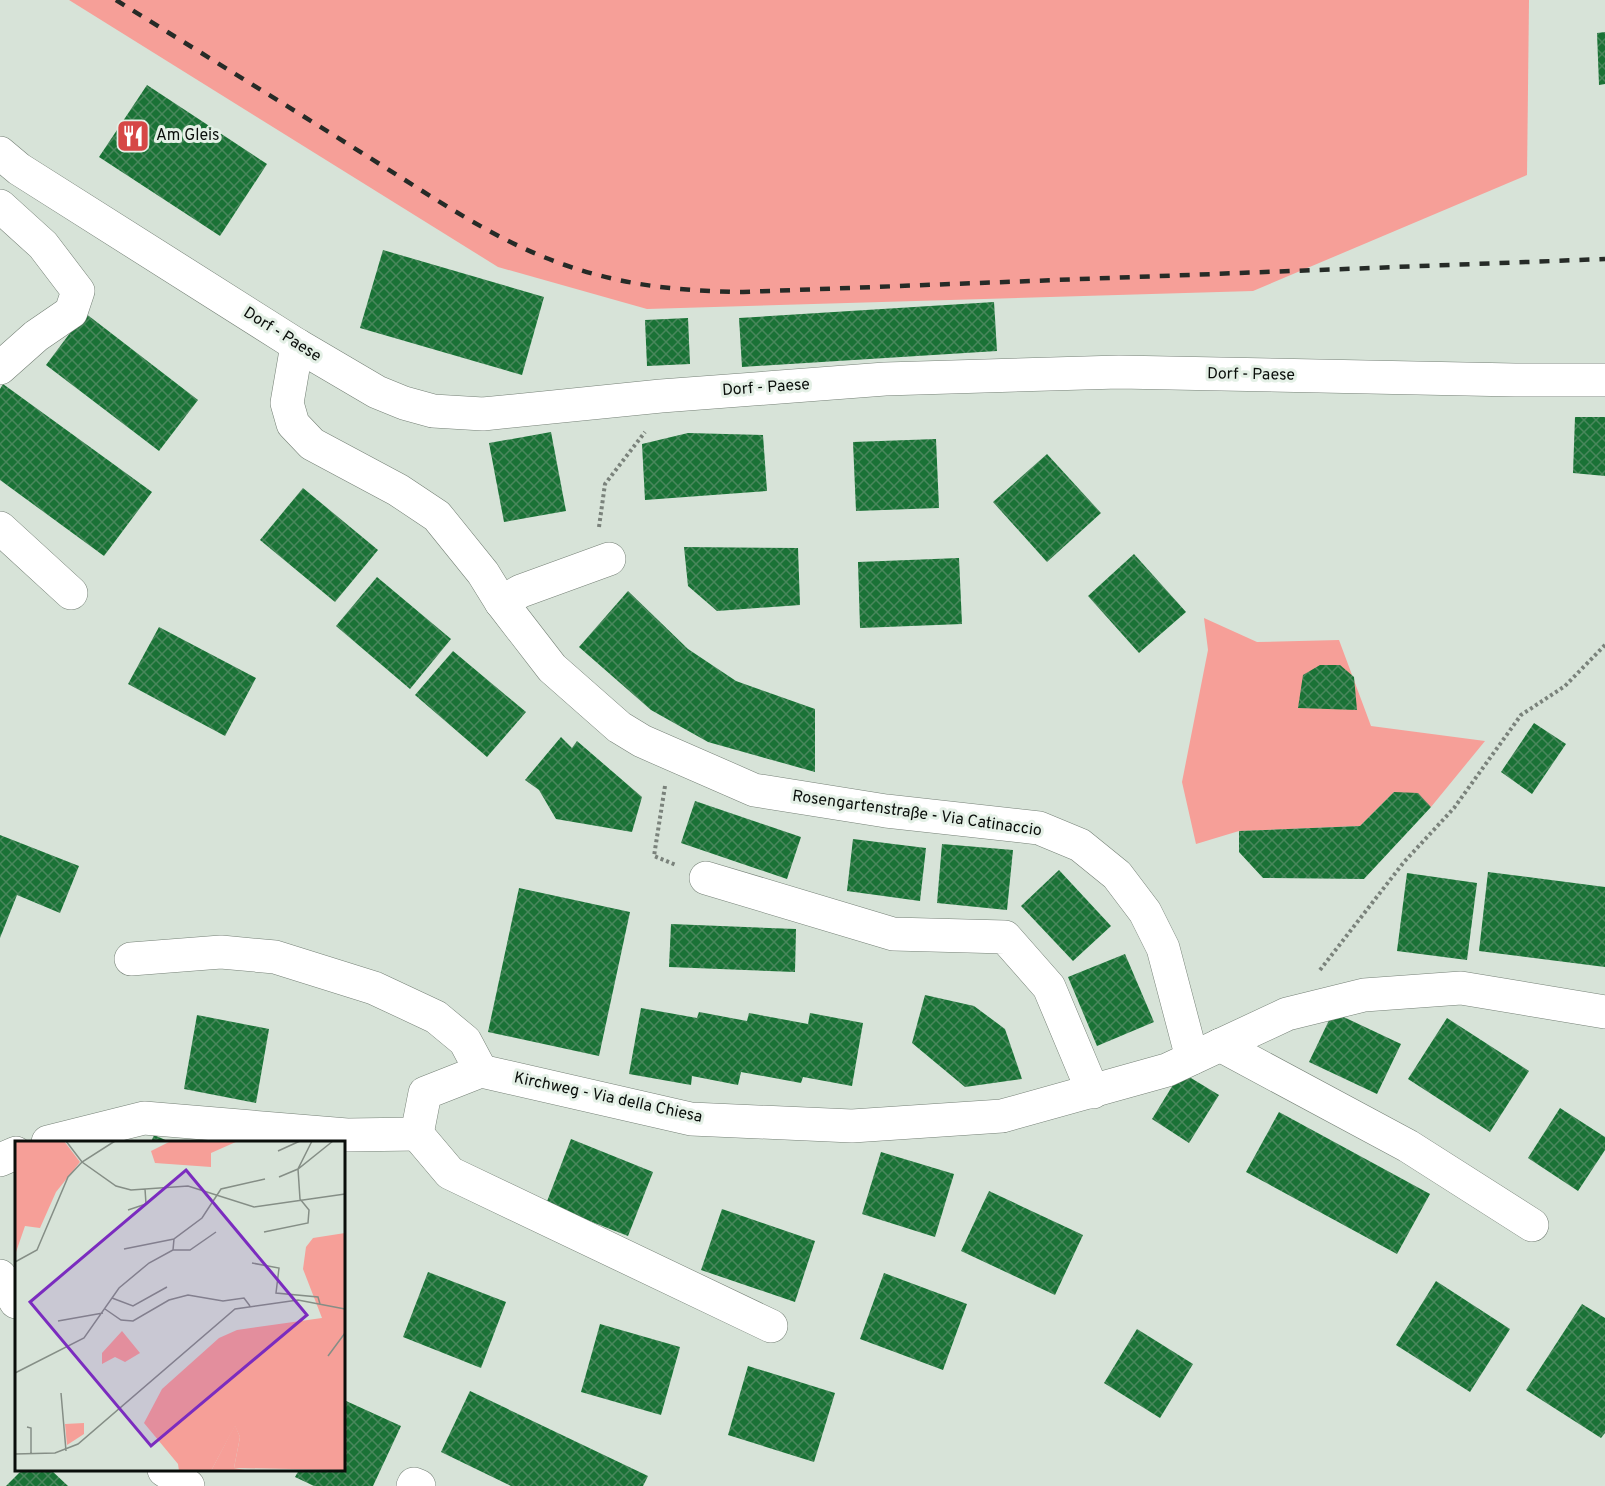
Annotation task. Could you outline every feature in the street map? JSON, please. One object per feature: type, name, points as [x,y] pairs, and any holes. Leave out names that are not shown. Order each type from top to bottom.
[{"type":"street","name":"Dorf - Paese","points":[[0,153],[19,169],[297,345],[377,392],[433,411],[483,414],[660,396],[885,379],[1119,372],[1605,380]]},
{"type":"street","points":[[0,206],[43,245],[78,291],[71,312],[36,336],[0,368]]},
{"type":"street","name":"Rosengartenstraße - Via Catinaccio","points":[[297,345],[286,403],[293,424],[312,444],[398,490],[437,516],[483,573],[501,602],[552,668],[619,727],[642,741],[754,790],[886,812],[1039,828],[1080,844],[1117,875],[1145,912],[1163,948],[1206,1052]]},
{"type":"street","points":[[0,528],[71,593]]},
{"type":"street","points":[[501,602],[604,545]]},
{"type":"street","points":[[706,878],[893,934],[1005,937],[1050,987],[1093,1092]]},
{"type":"street","points":[[131,959],[221,952],[275,957],[374,988],[436,1017],[465,1041],[481,1071],[424,1093],[417,1134],[450,1173],[771,1326]]},
{"type":"street","name":"Kirchweg - Via della Chiesa","points":[[481,1071],[691,1119],[852,1126],[1002,1116],[1167,1070],[1287,1014],[1364,994],[1461,988],[1605,1012]]},
{"type":"street","points":[[1206,1052],[1408,1146],[1532,1225]]},
{"type":"street","points":[[56,1141],[144,1118],[346,1135],[417,1134]]},
{"type":"street","points":[[0,1160],[15,1153]]},
{"type":"street","points":[[0,1276],[15,1300]]},
{"type":"street","points":[[166,1471],[188,1486]]},
{"type":"street","points":[[413,1486],[414,1484],[419,1486]]},
{"type":"path","points":[[604,545],[605,484],[646,431]]},
{"type":"path","points":[[1287,1014],[1404,862],[1454,808],[1521,715],[1565,686],[1605,645]]},
{"type":"path","points":[[654,856],[665,781]]},
{"type":"shaded area","points":[[69,0],[1529,0],[1527,175],[1253,291],[647,309],[498,267]]},
{"type":"shaded area","points":[[1204,618],[1257,642],[1339,640],[1371,726],[1485,741],[1431,807],[1394,792],[1360,826],[1239,831],[1196,844],[1182,782],[1208,650]]},
{"type":"building","points":[[1605,32],[1605,84],[1599,85],[1597,33]]},
{"type":"building","points":[[147,85],[267,164],[220,236],[99,157]]},
{"type":"building","points":[[383,250],[544,297],[522,375],[360,328]]},
{"type":"building","points":[[994,302],[997,351],[742,367],[739,318]]},
{"type":"building","points":[[85,313],[198,400],[159,451],[46,365]]},
{"type":"building","points":[[688,318],[690,364],[647,366],[645,320]]},
{"type":"building","points":[[3,384],[152,492],[104,556],[0,480],[0,389]]},
{"type":"building","points":[[1575,417],[1605,417],[1605,476],[1573,473]]},
{"type":"building","points":[[551,432],[566,511],[504,522],[489,443]]},
{"type":"building","points":[[688,433],[763,435],[767,491],[645,500],[642,444]]},
{"type":"building","points":[[936,439],[939,508],[856,511],[853,442]]},
{"type":"building","points":[[1047,454],[1101,513],[1047,562],[993,502]]},
{"type":"building","points":[[303,488],[378,550],[335,602],[260,540]]},
{"type":"building","points":[[684,547],[798,548],[800,605],[717,611],[688,586]]},
{"type":"building","points":[[1134,554],[1186,612],[1139,653],[1088,596]]},
{"type":"building","points":[[959,558],[962,624],[860,628],[858,562]]},
{"type":"building","points":[[377,577],[451,639],[410,689],[336,626]]},
{"type":"building","points":[[628,591],[688,649],[736,681],[815,709],[815,772],[708,742],[651,710],[579,647]]},
{"type":"building","points":[[159,627],[256,678],[225,736],[128,684]]},
{"type":"building","points":[[453,651],[526,712],[487,757],[415,695]]},
{"type":"building","points":[[1320,665],[1340,665],[1354,677],[1357,710],[1298,708],[1303,675]]},
{"type":"building","points":[[1534,723],[1566,744],[1532,794],[1501,772]]},
{"type":"building","points":[[561,737],[572,748],[577,741],[642,797],[632,832],[556,819],[539,790],[525,780]]},
{"type":"building","points":[[1394,792],[1418,793],[1431,807],[1364,879],[1263,878],[1239,852],[1239,831],[1360,826]]},
{"type":"building","points":[[695,801],[801,837],[787,879],[681,843]]},
{"type":"building","points":[[0,835],[79,866],[60,913],[17,895],[0,938]]},
{"type":"building","points":[[853,839],[926,848],[920,901],[847,891]]},
{"type":"building","points":[[942,844],[1013,850],[1007,910],[937,903]]},
{"type":"building","points":[[1059,870],[1111,926],[1073,961],[1021,906]]},
{"type":"building","points":[[1488,872],[1605,887],[1605,967],[1479,951]]},
{"type":"building","points":[[1407,873],[1477,883],[1467,960],[1397,951]]},
{"type":"building","points":[[519,888],[630,912],[599,1056],[488,1032]]},
{"type":"building","points":[[671,924],[796,929],[795,972],[669,967]]},
{"type":"building","points":[[1125,954],[1154,1022],[1097,1046],[1068,977]]},
{"type":"building","points":[[925,995],[974,1006],[1005,1029],[1022,1079],[965,1087],[912,1043]]},
{"type":"building","points":[[641,1008],[697,1018],[699,1012],[747,1021],[749,1013],[808,1024],[810,1013],[863,1023],[852,1086],[803,1077],[801,1083],[741,1072],[738,1085],[692,1076],[691,1085],[629,1074]]},
{"type":"building","points":[[1333,1012],[1401,1044],[1377,1094],[1309,1062]]},
{"type":"building","points":[[197,1015],[269,1029],[256,1103],[184,1089]]},
{"type":"building","points":[[1447,1018],[1529,1071],[1490,1132],[1408,1079]]},
{"type":"building","points":[[1181,1072],[1219,1095],[1189,1143],[1152,1119]]},
{"type":"building","points":[[1560,1108],[1605,1137],[1605,1150],[1578,1191],[1528,1158]]},
{"type":"building","points":[[1279,1112],[1430,1194],[1397,1254],[1246,1172]]},
{"type":"building","points":[[154,1135],[168,1141],[151,1141]]},
{"type":"building","points":[[571,1139],[653,1172],[628,1236],[546,1204]]},
{"type":"building","points":[[881,1152],[954,1174],[935,1237],[862,1214]]},
{"type":"building","points":[[989,1191],[1083,1235],[1055,1295],[961,1251]]},
{"type":"building","points":[[722,1209],[815,1241],[795,1302],[701,1270]]},
{"type":"building","points":[[428,1272],[506,1302],[481,1368],[403,1337]]},
{"type":"building","points":[[884,1273],[967,1304],[943,1370],[860,1339]]},
{"type":"building","points":[[1436,1281],[1510,1329],[1470,1392],[1396,1345]]},
{"type":"building","points":[[1582,1304],[1605,1318],[1605,1433],[1601,1438],[1526,1390]]},
{"type":"building","points":[[600,1324],[680,1347],[661,1415],[581,1392]]},
{"type":"building","points":[[1137,1329],[1193,1364],[1160,1418],[1104,1383]]},
{"type":"building","points":[[748,1366],[835,1393],[814,1462],[728,1435]]},
{"type":"building","points":[[470,1391],[648,1476],[643,1486],[511,1486],[441,1452]]},
{"type":"building","points":[[345,1400],[401,1426],[373,1486],[314,1486],[295,1477],[298,1471],[345,1471]]},
{"type":"building","points":[[21,1471],[52,1471],[68,1486],[6,1486]]},
{"type":"railway","points":[[116,0],[489,231],[565,265],[631,283],[675,289],[743,292],[1605,259]]},
{"type":"place","name":"Am Gleis","points":[[133,136]]}]
